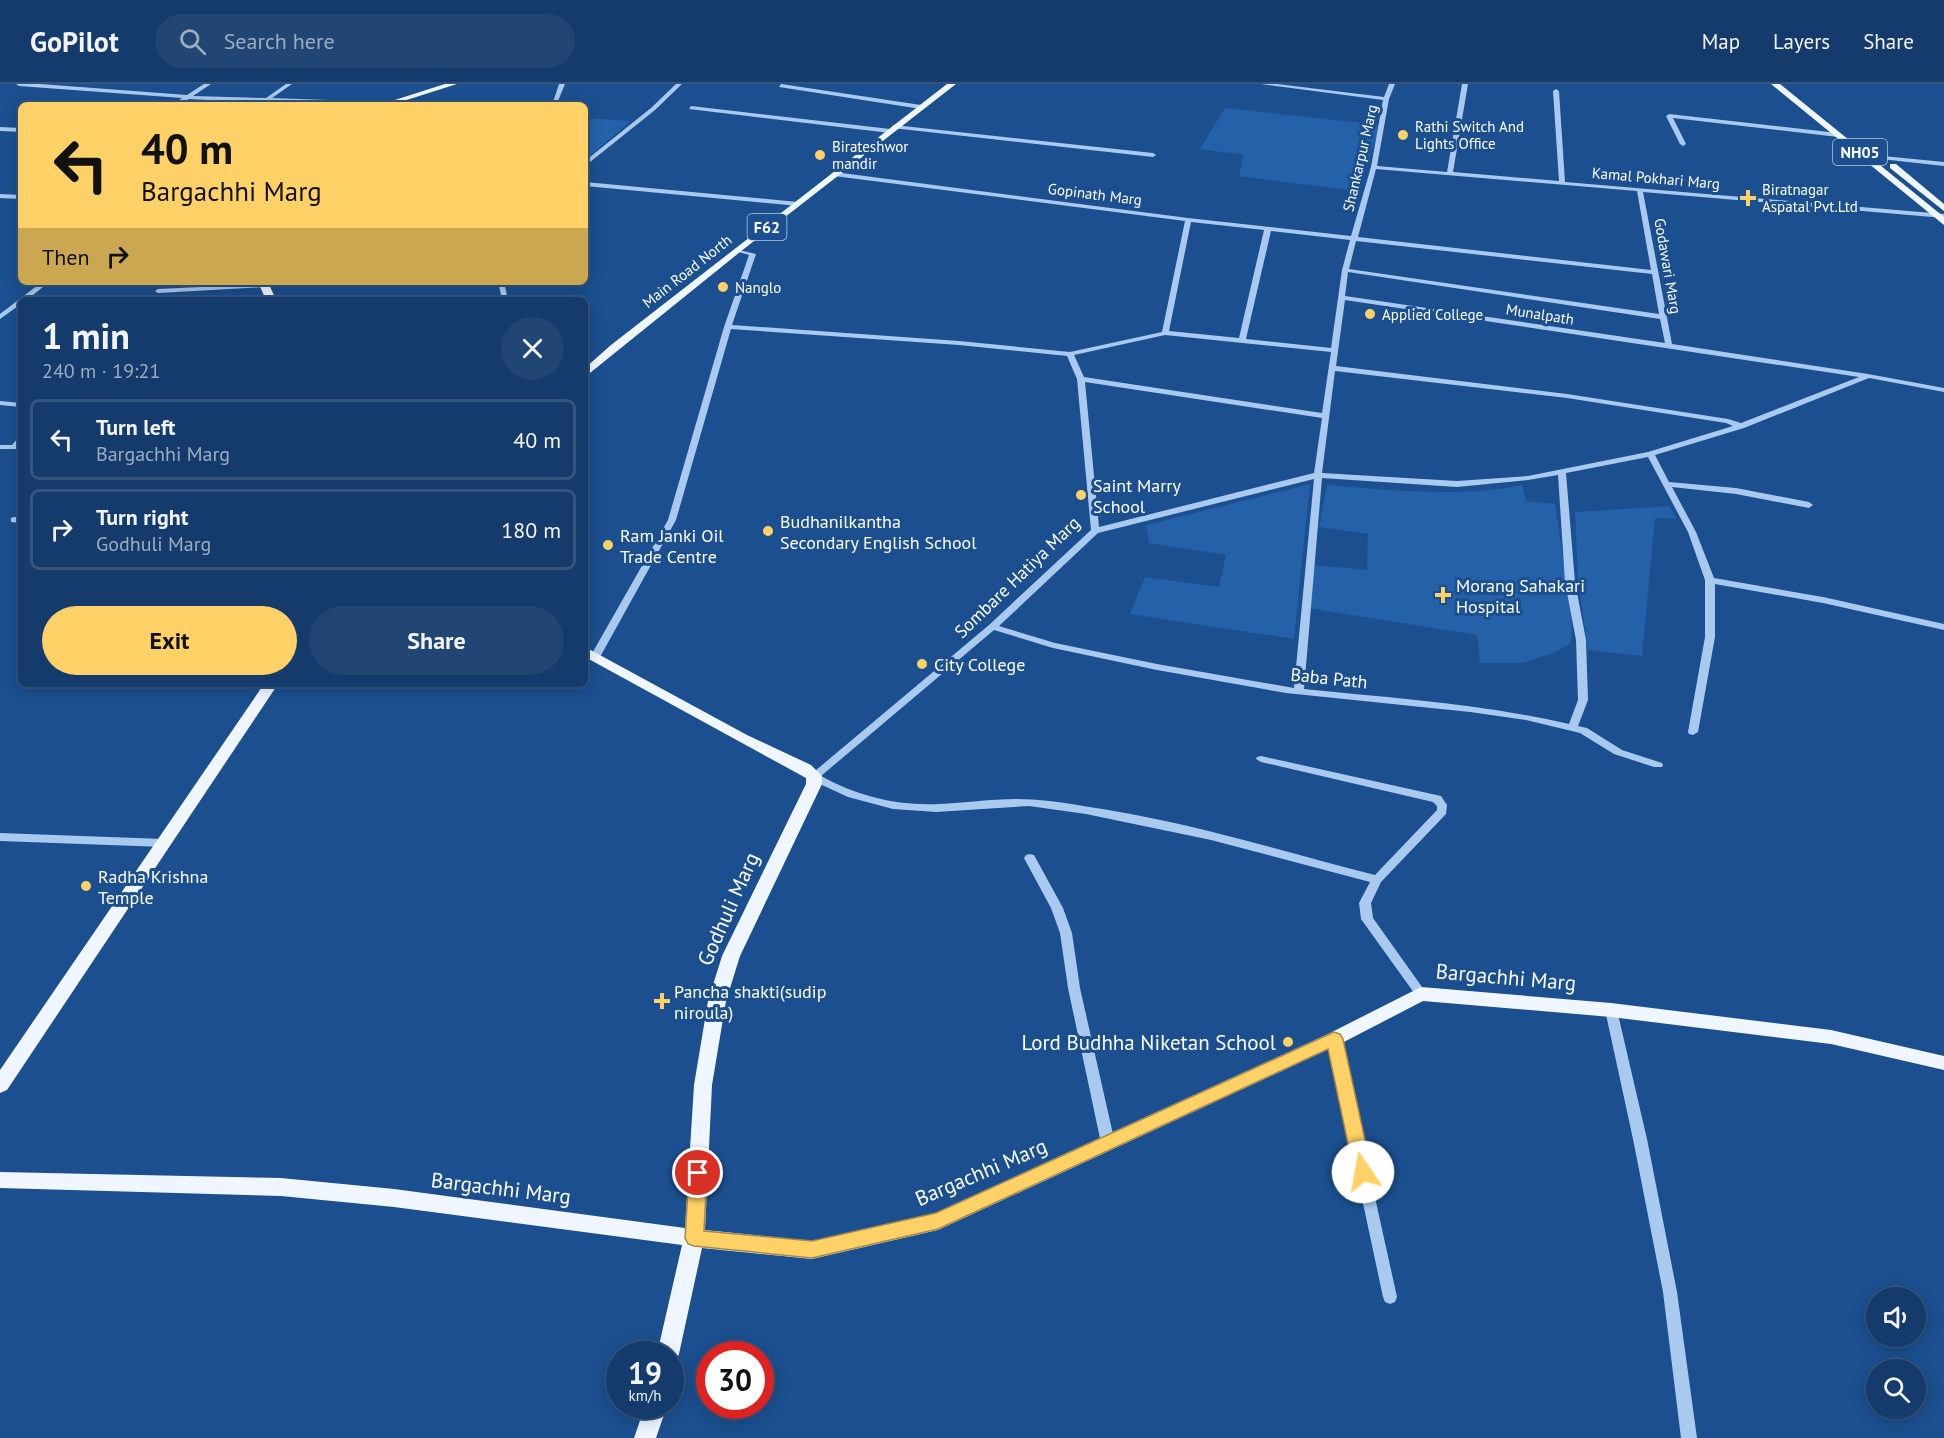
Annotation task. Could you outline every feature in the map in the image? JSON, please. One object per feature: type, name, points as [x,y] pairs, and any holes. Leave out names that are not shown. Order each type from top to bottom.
[{"type":"main road","points":[[394,102],[453,84]]},
{"type":"main road","name":"Main Road North","points":[[588,371],[737,250],[952,84]]},
{"type":"main road","name":"NH05","points":[[1776,84],[1942,218]]},
{"type":"main road","points":[[1790,84],[1807,97]]},
{"type":"main road","name":"NH05","points":[[1879,155],[1944,208]]},
{"type":"main road","points":[[590,654],[742,738],[806,769],[814,776]]},
{"type":"main road","points":[[0,1084],[269,687]]},
{"type":"main road","name":"Godhuli Marg","points":[[671,1341],[694,1238],[704,1085],[717,1002],[731,956],[814,784],[814,776]]},
{"type":"main road","name":"Bargachhi Marg","points":[[0,1180],[281,1187],[406,1200],[694,1238],[812,1250],[938,1221],[1334,1039],[1421,994],[1611,1010],[1831,1037],[1944,1067]]},
{"type":"main road","points":[[645,1438],[652,1419]]},
{"type":"street","points":[[19,84],[188,97],[295,102]]},
{"type":"street","points":[[180,102],[208,84]]},
{"type":"street","points":[[265,101],[289,84]]},
{"type":"street","points":[[555,101],[562,84]]},
{"type":"street","points":[[588,162],[653,109],[679,84]]},
{"type":"street","points":[[1264,84],[1386,99]]},
{"type":"street","name":"Shankarpur Marg","points":[[1341,297],[1345,270],[1374,167],[1386,99],[1392,84]]},
{"type":"street","points":[[1450,173],[1465,84]]},
{"type":"street","points":[[781,86],[921,107]]},
{"type":"street","points":[[1556,90],[1562,183]]},
{"type":"street","points":[[691,108],[1153,155]]},
{"type":"street","points":[[1683,144],[1669,116],[1838,135]]},
{"type":"street","points":[[0,129],[18,130]]},
{"type":"street","points":[[1879,155],[1944,164]]},
{"type":"street","name":"Kamal Pokhari Marg","points":[[1374,167],[1942,218]]},
{"type":"street","name":"Gopinath Marg","points":[[834,174],[1188,220],[1655,272]]},
{"type":"street","points":[[588,184],[798,204]]},
{"type":"street","name":"Godawari Marg","points":[[1640,190],[1669,347]]},
{"type":"street","points":[[0,196],[18,197]]},
{"type":"street","points":[[1165,333],[1188,220]]},
{"type":"street","points":[[1242,342],[1268,229]]},
{"type":"street","points":[[590,654],[672,520],[729,327],[753,255],[737,250]]},
{"type":"street","points":[[1345,270],[1663,317]]},
{"type":"street","points":[[27,297],[42,285]]},
{"type":"street","points":[[158,291],[248,285]]},
{"type":"street","points":[[1299,692],[1318,475],[1341,297]]},
{"type":"street","name":"Munalpath","points":[[1341,297],[1868,376],[1944,390]]},
{"type":"street","points":[[0,317],[18,304]]},
{"type":"street","points":[[729,327],[959,343],[1070,354],[1165,333],[1333,350]]},
{"type":"street","name":"Sombare Hatiya Marg","points":[[814,776],[992,627],[1095,531],[1081,379],[1070,354]]},
{"type":"street","points":[[1333,368],[1567,396],[1728,421],[1741,426]]},
{"type":"street","points":[[1095,531],[1318,475],[1457,484],[1528,478],[1650,454],[1741,426],[1868,376]]},
{"type":"street","points":[[1081,379],[1326,416]]},
{"type":"street","points":[[0,403],[18,405]]},
{"type":"street","points":[[0,447],[14,447],[18,443]]},
{"type":"street","points":[[1650,454],[1692,532],[1710,580],[1710,637],[1693,732]]},
{"type":"street","points":[[1562,471],[1570,582],[1581,640],[1583,700],[1573,726]]},
{"type":"street","points":[[1668,484],[1736,491],[1809,505]]},
{"type":"street","points":[[1710,580],[1823,600],[1944,627]]},
{"type":"street","name":"Baba Path","points":[[992,627],[1053,645],[1146,665],[1299,692],[1470,709],[1573,726],[1618,752],[1658,765]]},
{"type":"street","points":[[1261,759],[1437,799],[1442,805],[1442,811],[1377,880],[1365,903],[1367,919],[1421,994]]},
{"type":"street","points":[[814,776],[836,790],[869,800],[920,808],[1042,804],[1143,821],[1377,880]]},
{"type":"street","points":[[0,837],[164,843]]},
{"type":"street","points":[[1030,858],[1057,908],[1066,933],[1074,988],[1108,1143]]},
{"type":"street","points":[[1611,1010],[1640,1139],[1670,1292],[1689,1438]]},
{"type":"street","points":[[1334,1039],[1390,1297]]},
{"type":"shaded area","points":[[1225,108],[1381,125],[1357,191],[1239,176],[1244,155],[1200,149]]},
{"type":"shaded area","points":[[588,118],[631,121],[588,157]]},
{"type":"shaded area","points":[[1310,484],[1294,639],[1130,614],[1145,577],[1219,587],[1226,555],[1149,543],[1146,525]]},
{"type":"shaded area","points":[[1327,485],[1400,491],[1449,492],[1522,485],[1526,501],[1555,504],[1572,619],[1571,643],[1553,653],[1523,663],[1480,663],[1477,635],[1308,608],[1314,565],[1367,570],[1368,534],[1319,527]]},
{"type":"shaded area","points":[[1669,506],[1677,519],[1655,518],[1642,656],[1588,650],[1578,580],[1575,512]]},
{"type":"place","name":"Rathi Switch And Lights Office","points":[[1403,135]]},
{"type":"place","name":"Birateshwor mandir","points":[[820,155]]},
{"type":"place","name":"Biratnagar Aspatal Pvt.Ltd","points":[[1748,198]]},
{"type":"place","name":"Nanglo","points":[[723,287]]},
{"type":"place","name":"Applied College","points":[[1370,314]]},
{"type":"place","name":"Saint Marry School","points":[[1081,495]]},
{"type":"place","name":"Budhanilkantha Secondary English School","points":[[768,531]]},
{"type":"place","name":"Ram Janki Oil Trade Centre","points":[[608,545]]},
{"type":"place","name":"Morang Sahakari Hospital","points":[[1443,595]]},
{"type":"place","name":"City College","points":[[922,664]]},
{"type":"place","name":"Radha Krishna Temple","points":[[86,886]]},
{"type":"place","name":"Pancha shakti(sudip niroula)","points":[[662,1001]]},
{"type":"place","name":"Lord Budhha Niketan School","points":[[1288,1042]]},
{"type":"route","points":[[698,1173],[694,1238],[812,1250],[938,1221],[1334,1039],[1363,1172]]}]
